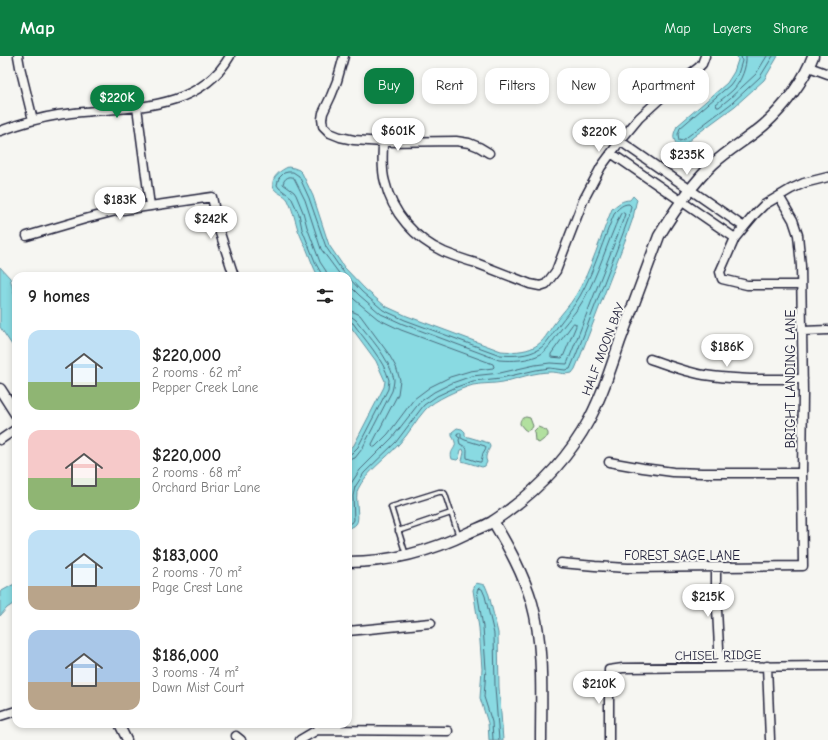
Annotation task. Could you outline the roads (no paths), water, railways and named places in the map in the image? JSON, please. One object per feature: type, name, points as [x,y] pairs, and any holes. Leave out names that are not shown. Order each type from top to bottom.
[{"type":"street","points":[[18,56],[33,120]]},
{"type":"street","points":[[0,131],[33,120],[59,114],[164,103],[192,93],[204,85],[217,73],[230,56]]},
{"type":"street","points":[[344,56],[337,82],[323,112],[323,126],[330,133],[354,140],[383,142],[456,141],[469,143],[489,153]]},
{"type":"street","points":[[383,142],[384,181],[389,196],[395,209],[415,233],[429,244],[443,251],[530,284],[540,286],[546,284],[556,271],[583,201],[601,166],[639,118],[658,100],[698,68],[702,64],[705,56]]},
{"type":"street","name":"HALF MOON BAY","points":[[352,562],[406,555],[443,545],[459,538],[493,521],[520,502],[538,487],[558,465],[580,436],[590,419],[602,391],[659,236],[671,216],[690,190],[713,164],[764,125],[779,109],[793,93],[808,67],[812,56]]},
{"type":"street","points":[[808,67],[828,74]]},
{"type":"street","points":[[137,107],[150,206]]},
{"type":"street","points":[[620,141],[744,228]]},
{"type":"street","points":[[611,153],[735,238]]},
{"type":"street","points":[[801,285],[747,285],[722,279],[720,272],[735,238],[764,205],[804,183],[828,177]]},
{"type":"street","name":"BRIGHT LANDING LANE","points":[[779,196],[798,235],[800,254],[803,331],[803,566]]},
{"type":"street","points":[[27,236],[116,211],[212,197],[219,230],[233,272]]},
{"type":"street","points":[[803,331],[828,330]]},
{"type":"street","points":[[650,359],[703,375],[754,379],[803,379]]},
{"type":"street","points":[[0,389],[12,408]]},
{"type":"street","points":[[0,440],[12,431]]},
{"type":"street","points":[[609,462],[673,472],[802,473]]},
{"type":"street","points":[[493,521],[517,564],[533,605],[540,648],[541,740]]},
{"type":"street","name":"FOREST SAGE LANE","points":[[561,563],[628,568],[803,566]]},
{"type":"street","points":[[716,568],[720,667]]},
{"type":"street","points":[[352,631],[431,623]]},
{"type":"street","points":[[767,666],[770,739]]},
{"type":"street","name":"CHISEL RIDGE","points":[[609,740],[609,670],[623,668],[828,666]]},
{"type":"street","points":[[0,716],[12,712]]},
{"type":"street","points":[[121,728],[127,740]]},
{"type":"street","points":[[300,740],[316,728]]},
{"type":"street","points":[[350,728],[448,731]]},
{"type":"lane","points":[[406,555],[391,507],[443,492],[452,513],[459,538]]},
{"type":"lane","points":[[398,531],[452,513]]},
{"type":"water","points":[[737,56],[778,56],[764,80],[735,106],[685,144],[678,146],[674,136],[677,126],[703,104],[709,104],[709,98],[727,83],[734,72],[738,60]]},
{"type":"water","points":[[288,167],[299,170],[302,173],[313,196],[329,245],[349,272],[316,272],[298,230],[293,211],[287,198],[277,192],[273,186],[275,177]]},
{"type":"water","points":[[633,196],[637,200],[626,238],[580,357],[572,373],[566,374],[545,372],[503,382],[473,385],[434,402],[425,410],[403,440],[371,471],[358,489],[358,518],[357,522],[352,527],[352,447],[384,387],[385,381],[376,361],[352,328],[352,275],[385,306],[407,316],[501,351],[526,350],[534,347],[543,340],[574,299],[591,264],[612,209],[622,202],[630,200]]},
{"type":"water","points":[[0,267],[10,278],[12,286],[12,345],[0,327]]},
{"type":"water","points":[[457,428],[462,429],[465,432],[465,436],[489,443],[490,447],[486,456],[487,462],[485,466],[482,467],[462,461],[464,452],[463,449],[461,450],[457,460],[452,459],[451,455],[455,444],[452,432]]},
{"type":"water","points":[[476,583],[485,585],[489,595],[498,633],[499,687],[503,740],[489,740],[488,723],[480,698],[482,669],[479,628],[473,590]]},
{"type":"water","points":[[12,585],[12,605],[0,616],[0,592]]}]
